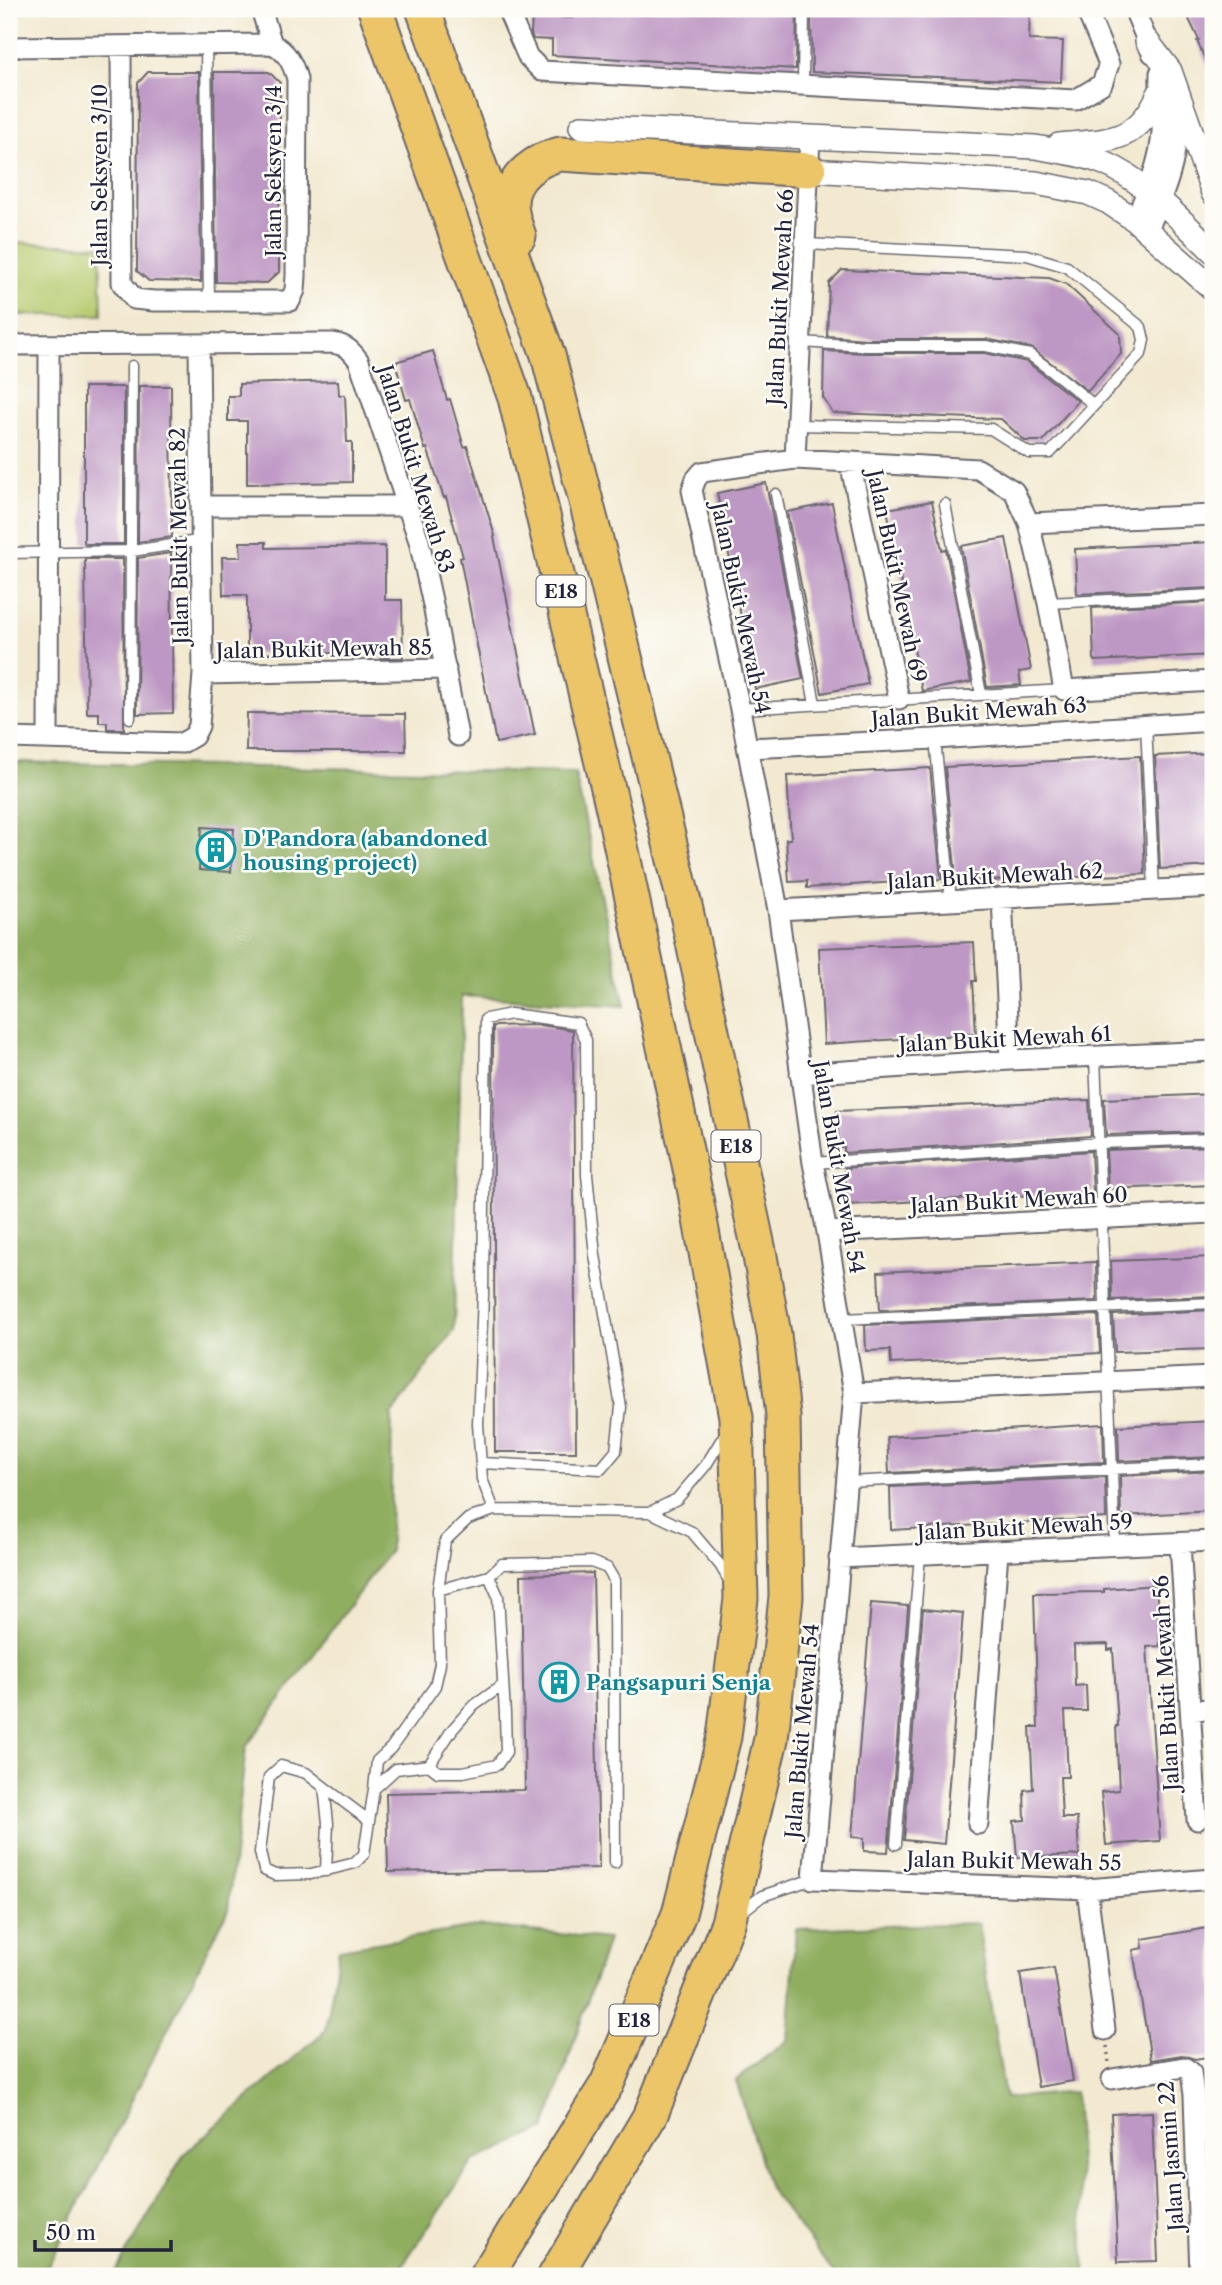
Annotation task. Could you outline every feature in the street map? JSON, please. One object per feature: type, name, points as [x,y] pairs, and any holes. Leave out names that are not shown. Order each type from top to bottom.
[{"type":"highway","name":"E18","points":[[376,9],[515,398],[615,822],[694,1187],[736,1417],[741,1599],[724,1737],[679,1914],[607,2084],[486,2276]]},
{"type":"highway","name":"E18","points":[[422,9],[548,355],[607,582],[686,909],[756,1237],[774,1334],[783,1416],[786,1597],[771,1739],[728,1923],[651,2114],[555,2276]]},
{"type":"highway","points":[[548,355],[541,300],[512,216],[511,199],[516,185],[536,163],[560,154],[809,170]]},
{"type":"street","name":"Jalan Seksyen 3/4","points":[[209,300],[290,301],[295,290],[297,79],[294,68],[281,48],[272,44],[261,9]]},
{"type":"street","points":[[507,9],[528,57],[541,71],[1075,100],[1102,83],[1109,64],[1086,9]]},
{"type":"street","points":[[1134,9],[1160,83],[1162,135],[1154,197],[1141,225]]},
{"type":"street","points":[[1147,41],[1170,71],[1213,193]]},
{"type":"street","points":[[9,47],[272,44]]},
{"type":"street","name":"Jalan Seksyen 3/10","points":[[121,47],[122,283],[134,299],[209,300]]},
{"type":"street","points":[[1035,147],[1117,138],[1144,121],[1160,83]]},
{"type":"street","points":[[581,127],[1035,147],[1088,157],[1123,173],[1154,197],[1213,251]]},
{"type":"street","name":"Jalan Bukit Mewah 66","points":[[795,458],[810,137]]},
{"type":"street","points":[[809,170],[1036,183],[1088,193],[1108,202],[1141,225],[1213,289]]},
{"type":"street","name":"Jalan Bukit Mewah 83","points":[[9,345],[332,343],[344,345],[351,350],[359,361],[419,541],[458,736]]},
{"type":"street","points":[[9,738],[48,739],[49,345]]},
{"type":"street","name":"Jalan Bukit Mewah 82","points":[[48,739],[183,743],[194,736],[199,726],[203,674],[199,345]]},
{"type":"street","points":[[795,458],[978,469],[1014,491],[1029,523],[1048,603],[1064,690],[1213,681]]},
{"type":"street","name":"Jalan Bukit Mewah 54","points":[[795,458],[702,472],[692,490],[740,709],[778,909],[813,1163],[854,1393],[813,1879]]},
{"type":"street","name":"Jalan Bukit Mewah 69","points":[[850,462],[899,699]]},
{"type":"street","points":[[201,506],[406,506]]},
{"type":"street","points":[[1029,523],[1213,514]]},
{"type":"street","name":"Jalan Bukit Mewah 85","points":[[203,674],[446,669]]},
{"type":"street","name":"Jalan Bukit Mewah 63","points":[[748,748],[1213,721]]},
{"type":"street","name":"Jalan Bukit Mewah 62","points":[[778,909],[1213,887]]},
{"type":"street","points":[[1002,898],[1010,1060]]},
{"type":"street","name":"Jalan Bukit Mewah 61","points":[[800,1074],[1010,1060],[1213,1051]]},
{"type":"street","name":"Jalan Bukit Mewah 60","points":[[827,1232],[1213,1213]]},
{"type":"street","points":[[854,1393],[1213,1377]]},
{"type":"street","name":"Jalan Bukit Mewah 59","points":[[839,1558],[1213,1541]]},
{"type":"street","name":"Jalan Bukit Mewah 56","points":[[1180,1543],[1197,1820]]},
{"type":"street","name":"Jalan Bukit Mewah 55","points":[[978,1824],[998,1551]]},
{"type":"street","points":[[1192,1710],[1213,1709]]},
{"type":"street","name":"Jalan Bukit Mewah 55","points":[[813,1879],[1087,1889],[1213,1879]]},
{"type":"street","points":[[1087,1889],[1105,2030]]},
{"type":"street","name":"Jalan Jasmin 22","points":[[1111,2079],[1184,2067],[1191,2072],[1200,2276]]},
{"type":"lane","points":[[803,85],[804,9]]},
{"type":"lane","points":[[206,44],[209,300]]},
{"type":"lane","points":[[796,425],[991,429],[1029,453],[1050,453],[1141,355],[1144,340],[1141,327],[1067,267],[1027,255],[806,244]]},
{"type":"lane","points":[[800,342],[866,346],[986,346],[1030,355],[1094,405]]},
{"type":"lane","points":[[130,718],[131,366]]},
{"type":"lane","points":[[776,494],[815,704]]},
{"type":"lane","points":[[945,504],[981,694]]},
{"type":"lane","points":[[9,553],[131,551],[191,542]]},
{"type":"lane","points":[[1048,603],[1213,595]]},
{"type":"lane","points":[[740,709],[1064,690]]},
{"type":"lane","points":[[1146,724],[1154,890]]},
{"type":"lane","points":[[936,739],[951,901]]},
{"type":"lane","points":[[481,1463],[601,1468],[616,1451],[621,1408],[595,1255],[587,1175],[586,1040],[578,1023],[511,1014],[486,1019],[483,1295],[478,1424],[482,1479],[494,1510]]},
{"type":"lane","points":[[1096,1058],[1115,1546]]},
{"type":"lane","points":[[813,1163],[1100,1143],[1213,1139]]},
{"type":"lane","points":[[842,1319],[1213,1303]]},
{"type":"lane","points":[[650,1513],[677,1499],[706,1465],[736,1417]]},
{"type":"lane","points":[[846,1482],[1213,1464]]},
{"type":"lane","points":[[368,1820],[306,1773],[281,1766],[269,1777],[260,1852],[264,1870],[275,1875],[311,1874],[355,1863],[364,1854],[377,1761],[391,1748],[435,1686],[440,1664],[438,1590],[445,1541],[468,1518],[494,1510],[650,1513],[692,1532],[720,1565],[741,1599]]},
{"type":"lane","points":[[896,1844],[920,1555]]},
{"type":"lane","points":[[438,1590],[489,1576],[502,1564],[591,1562],[607,1568],[614,1580],[615,1863]]},
{"type":"lane","points":[[374,1788],[396,1769],[429,1765],[438,1772],[463,1772],[497,1765],[506,1752],[498,1596],[489,1576]]},
{"type":"lane","points":[[429,1765],[452,1730],[472,1707],[503,1685]]},
{"type":"lane","points":[[324,1787],[328,1823],[326,1871]]},
{"type":"lane","points":[[728,1923],[762,1896],[813,1879]]},
{"type":"path","points":[[1105,2030],[1111,2079]]},
{"type":"green space","points":[[9,242],[100,246],[102,315],[9,315]]},
{"type":"green space","points":[[9,762],[575,773],[625,1006],[462,996],[454,1330],[392,1414],[390,1550],[246,1747],[228,1910],[43,2276],[9,2276]]},
{"type":"green space","points":[[978,1923],[1005,2098],[1075,2092],[1085,2276],[836,2276],[769,2188],[736,2080],[788,2040],[796,1929]]},
{"type":"green space","points":[[482,1926],[608,1939],[545,2129],[473,2161],[395,2276],[113,2276],[184,2154],[326,2030],[339,1949]]},
{"type":"building","points":[[573,9],[797,9],[796,69],[552,55],[552,40],[533,39],[532,16],[573,18]]},
{"type":"building","points":[[811,9],[1030,9],[1029,40],[1063,41],[1061,82],[812,72]]},
{"type":"building","points":[[1184,9],[1213,9],[1213,77],[1197,41],[1199,40]]},
{"type":"building","points":[[148,72],[199,72],[201,282],[149,281],[137,271],[138,83]]},
{"type":"building","points":[[214,72],[269,72],[280,83],[279,272],[267,283],[216,282]]},
{"type":"building","points":[[842,270],[1049,278],[1066,284],[1120,334],[1121,354],[1088,391],[1031,348],[986,339],[866,339],[827,336],[829,283]]},
{"type":"building","points":[[433,351],[447,400],[450,399],[464,447],[467,446],[495,536],[535,735],[496,743],[460,558],[463,557],[446,497],[444,498],[427,448],[425,449],[410,399],[406,400],[395,362]]},
{"type":"building","points":[[824,351],[985,353],[1027,362],[1078,401],[1043,441],[1025,441],[1001,419],[833,413],[823,398]]},
{"type":"building","points":[[338,381],[339,395],[345,395],[347,442],[352,442],[352,482],[247,484],[247,421],[228,421],[228,396],[239,396],[239,384]]},
{"type":"building","points":[[139,386],[171,386],[172,537],[138,542]]},
{"type":"building","points":[[84,387],[124,387],[124,544],[84,542]]},
{"type":"building","points":[[766,483],[803,679],[755,689],[717,493]]},
{"type":"building","points":[[932,501],[942,550],[946,549],[971,682],[922,691],[887,509]]},
{"type":"building","points":[[832,503],[868,684],[822,693],[787,512]]},
{"type":"building","points":[[1006,538],[1031,670],[1019,672],[1021,685],[987,687],[961,546]]},
{"type":"building","points":[[240,542],[266,542],[266,548],[385,546],[385,600],[402,600],[403,658],[381,658],[381,653],[247,653],[247,595],[223,595],[222,557],[241,557]]},
{"type":"building","points":[[1213,542],[1213,588],[1077,594],[1075,549]]},
{"type":"building","points":[[171,553],[173,713],[137,714],[138,558]]},
{"type":"building","points":[[85,559],[123,559],[124,729],[107,729],[107,722],[99,722],[99,713],[87,713]]},
{"type":"building","points":[[1213,602],[1213,655],[1094,661],[1092,608]]},
{"type":"building","points":[[247,713],[405,714],[406,751],[246,751]]},
{"type":"building","points":[[1213,753],[1213,866],[1160,869],[1155,756]]},
{"type":"building","points":[[1140,756],[1145,874],[961,882],[961,878],[956,878],[945,767]]},
{"type":"building","points":[[930,768],[941,879],[807,888],[807,881],[789,882],[786,839],[791,839],[787,776]]},
{"type":"building","name":"D'Pandora (abandoned housing project)","points":[[202,827],[234,829],[231,872],[199,870]]},
{"type":"building","points":[[974,942],[976,1034],[824,1044],[819,948]]},
{"type":"building","points":[[540,1025],[573,1030],[576,1452],[495,1452],[493,1026]]},
{"type":"building","points":[[1213,1094],[1213,1132],[1106,1135],[1104,1099]]},
{"type":"building","points":[[1089,1100],[1091,1136],[844,1153],[844,1147],[839,1147],[837,1111]]},
{"type":"building","points":[[1213,1146],[1213,1185],[1108,1189],[1106,1150]]},
{"type":"building","points":[[1091,1151],[1093,1192],[847,1205],[845,1168]]},
{"type":"building","points":[[1213,1257],[1213,1296],[1112,1300],[1111,1261]]},
{"type":"building","points":[[1096,1262],[1097,1301],[880,1310],[878,1272]]},
{"type":"building","points":[[1213,1310],[1213,1349],[1115,1352],[1113,1315]]},
{"type":"building","points":[[1098,1315],[1100,1353],[891,1364],[890,1350],[866,1351],[865,1325]]},
{"type":"building","points":[[1213,1421],[1213,1457],[1119,1461],[1118,1426]]},
{"type":"building","points":[[1103,1424],[1104,1462],[889,1473],[887,1437]]},
{"type":"building","points":[[1213,1471],[1213,1511],[1121,1516],[1120,1476]]},
{"type":"building","points":[[1105,1477],[1106,1518],[891,1530],[890,1487]]},
{"type":"building","name":"Pangsapuri Senja","points":[[593,1573],[599,1868],[388,1872],[386,1793],[525,1790],[521,1575]]},
{"type":"building","points":[[1156,1585],[1160,1646],[1147,1647],[1160,1841],[1106,1845],[1101,1792],[1119,1790],[1113,1649],[1108,1650],[1108,1644],[1074,1645],[1075,1686],[1086,1685],[1087,1711],[1065,1711],[1068,1777],[1060,1777],[1062,1818],[1077,1818],[1079,1855],[1017,1858],[1014,1821],[1025,1820],[1024,1790],[1033,1789],[1030,1727],[1038,1727],[1034,1593],[1104,1592],[1104,1589]]},
{"type":"building","points":[[871,1603],[908,1606],[888,1852],[864,1851],[864,1838],[852,1837]]},
{"type":"building","points":[[923,1609],[963,1613],[944,1844],[904,1840]]},
{"type":"building","points":[[1213,1927],[1213,2056],[1195,2059],[1182,2055],[1151,2060],[1133,1950],[1143,1948],[1142,1939]]},
{"type":"building","points":[[1054,1968],[1073,2081],[1038,2087],[1020,1973]]},
{"type":"building","points":[[1152,2112],[1158,2261],[1118,2262],[1111,2114]]},
{"type":"place","name":"D'Pandora (abandoned housing project)","points":[[216,850]]},
{"type":"place","name":"Pangsapuri Senja","points":[[559,1682]]}]
